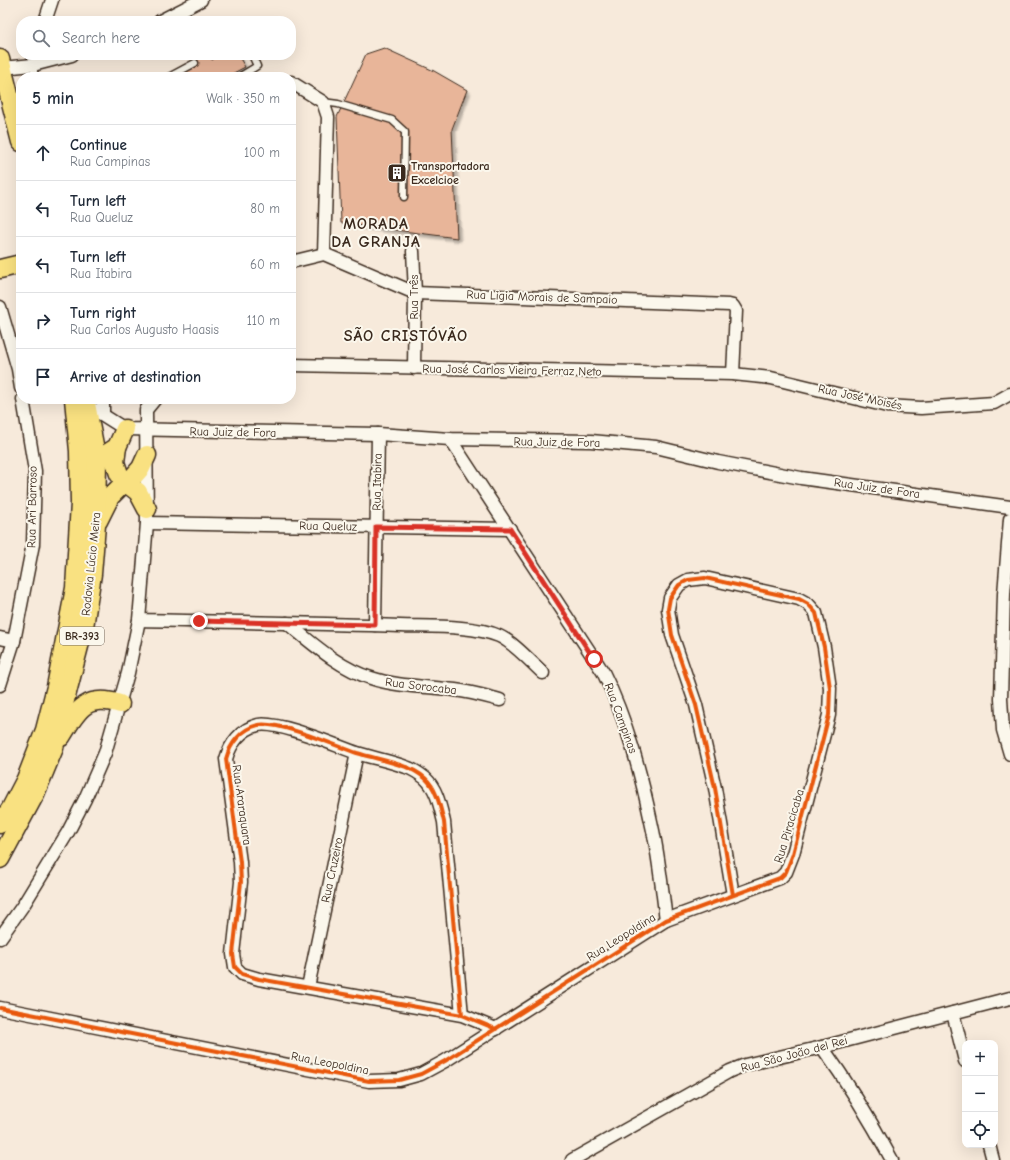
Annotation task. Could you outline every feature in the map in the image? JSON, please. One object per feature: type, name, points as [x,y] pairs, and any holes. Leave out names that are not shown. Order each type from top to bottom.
[{"type":"main road","points":[[1,64],[16,122]]},
{"type":"main road","points":[[0,269],[16,266]]},
{"type":"main road","name":"Rodovia Lúcio Meira","points":[[0,824],[11,808],[26,779],[45,730],[57,679],[75,588],[80,503],[79,452],[87,404]]},
{"type":"main road","name":"Rodovia Lúcio Meira","points":[[0,858],[35,794],[54,748],[84,627],[92,574],[96,525],[97,460],[88,404]]},
{"type":"main road","points":[[125,429],[117,447],[115,462],[119,474],[125,482],[138,492],[147,516]]},
{"type":"main road","points":[[75,588],[81,576],[86,556],[90,482],[92,471],[97,460],[117,447]]},
{"type":"main road","points":[[96,525],[110,497],[141,468],[147,455]]},
{"type":"main road","points":[[54,748],[76,713],[83,707],[101,700],[108,700],[120,704]]},
{"type":"street","points":[[47,16],[52,0]]},
{"type":"street","points":[[170,16],[202,0]]},
{"type":"street","points":[[1,64],[34,60]]},
{"type":"street","points":[[296,85],[323,102],[328,117],[324,254],[296,261]]},
{"type":"street","name":"Rua Três","points":[[413,251],[415,293],[414,368]]},
{"type":"street","name":"Rua Ligia Morais de Sampaio","points":[[324,254],[415,293],[729,305],[736,311],[733,374]]},
{"type":"street","points":[[0,306],[16,362]]},
{"type":"street","name":"Rua José Carlos Vieira Ferraz Neto","points":[[296,365],[733,374]]},
{"type":"street","name":"Rua José Moisés","points":[[733,374],[771,378],[887,406],[921,408],[994,403],[1010,394]]},
{"type":"street","name":"Rua Ari Barroso","points":[[0,684],[14,641],[33,544],[35,471],[24,404]]},
{"type":"street","points":[[91,404],[125,429]]},
{"type":"street","points":[[0,938],[24,904],[68,832],[85,799],[105,753],[120,704],[140,620],[147,516],[146,410],[151,404]]},
{"type":"street","name":"Rua Juiz de Fora","points":[[125,429],[378,434],[450,440],[591,441],[656,447],[718,462],[801,478],[1010,507]]},
{"type":"street","name":"Rua Itabira","points":[[375,625],[378,434]]},
{"type":"street","name":"Rua Campinas","points":[[450,440],[603,672],[616,699],[636,761],[652,827],[666,920]]},
{"type":"street","name":"Rua Queluz","points":[[147,516],[376,527],[510,529]]},
{"type":"street","points":[[1010,519],[1004,594],[1006,697],[1004,730],[1010,754]]},
{"type":"street","name":"Rua Piracicaba","points":[[705,578],[799,599],[808,604],[816,613],[824,647],[830,688],[829,716],[793,854],[786,872],[780,878],[733,895],[715,788],[696,705],[672,635],[668,609],[670,598],[679,585],[688,580],[705,578]]},
{"type":"street","points":[[140,620],[375,625],[470,629],[500,636],[543,673]]},
{"type":"street","name":"Rua Sorocaba","points":[[287,623],[321,651],[345,667],[370,678],[394,684],[475,693],[500,700]]},
{"type":"street","points":[[0,638],[14,641]]},
{"type":"street","name":"Rua Araraquara","points":[[462,1015],[444,822],[439,800],[432,786],[424,777],[407,767],[357,753],[285,728],[267,724],[257,725],[247,729],[235,739],[228,749],[226,759],[240,868],[233,954],[235,967],[242,974],[253,977],[462,1015],[496,1029]]},
{"type":"street","name":"Rua Cruzeiro","points":[[308,987],[357,753]]},
{"type":"street","name":"Rua Leopoldina","points":[[0,1008],[369,1081],[399,1080],[421,1074],[446,1061],[666,920],[733,895]]},
{"type":"street","name":"Rua São João del Rei","points":[[572,1160],[730,1071],[745,1065],[822,1047],[1010,998]]},
{"type":"street","points":[[953,1013],[962,1049]]},
{"type":"street","points":[[822,1047],[842,1074],[892,1160]]},
{"type":"street","points":[[990,1148],[993,1160]]},
{"type":"lane","points":[[34,60],[35,72]]},
{"type":"lane","points":[[247,72],[257,66],[254,60]]},
{"type":"lane","points":[[178,72],[195,63]]},
{"type":"lane","points":[[323,102],[338,104],[392,120],[406,132],[404,197]]},
{"type":"building","name":"Transportadora Excelcioe","points":[[384,48],[434,71],[467,90],[452,129],[457,238],[341,223],[337,117],[366,54]]},
{"type":"building","points":[[194,60],[241,60],[245,67],[236,72],[186,72],[197,66]]},
{"type":"cycle path","points":[[0,1008],[369,1081],[399,1080],[421,1074],[445,1061],[666,920],[780,878],[786,872],[793,854],[829,715],[830,688],[824,647],[816,613],[808,604],[799,599],[705,578],[688,580],[679,585],[670,598],[668,609],[672,635],[696,705],[715,788],[733,895]]},
{"type":"cycle path","points":[[462,1015],[444,822],[438,798],[429,782],[421,775],[408,768],[357,753],[292,730],[267,725],[258,725],[246,730],[233,743],[226,759],[240,862],[241,882],[233,954],[235,967],[242,974],[259,979],[462,1015],[496,1029]]},
{"type":"place","name":"Transportadora Excelcioe","points":[[397,173]]},
{"type":"district","name":"MORADA DA GRANJA","points":[[376,233]]},
{"type":"district","name":"SÃO CRISTÓVÃO","points":[[406,336]]},
{"type":"route","points":[[199,621],[375,625],[376,527],[510,529],[594,659]]}]
